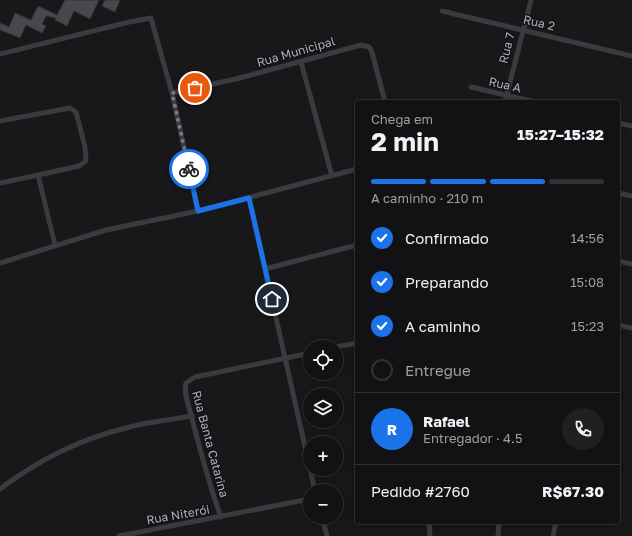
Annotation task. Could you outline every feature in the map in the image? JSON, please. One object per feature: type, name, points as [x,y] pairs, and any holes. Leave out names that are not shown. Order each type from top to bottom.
[{"type":"street","name":"Rua 7","points":[[505,100],[522,30],[531,0]]},
{"type":"street","name":"Rua 2","points":[[442,11],[632,56]]},
{"type":"street","points":[[0,54],[149,17],[154,28],[172,93],[198,211]]},
{"type":"street","name":"Rua Municipal","points":[[172,93],[301,62],[356,45],[365,45],[369,47],[375,62],[384,100]]},
{"type":"street","points":[[301,62],[332,176]]},
{"type":"street","name":"Rua A","points":[[471,86],[527,100]]},
{"type":"street","points":[[0,121],[70,108],[75,110],[84,141],[86,161],[79,166],[0,183]]},
{"type":"street","points":[[620,123],[632,126]]},
{"type":"street","points":[[0,263],[106,230],[198,211],[355,170]]},
{"type":"street","points":[[38,175],[54,245]]},
{"type":"street","points":[[620,193],[632,196]]},
{"type":"street","points":[[249,198],[313,484]]},
{"type":"street","points":[[265,269],[355,246]]},
{"type":"street","points":[[620,261],[632,264]]},
{"type":"street","points":[[620,325],[632,328]]},
{"type":"street","points":[[343,346],[355,343]]},
{"type":"street","name":"Rua Banta Catarina","points":[[221,518],[212,492],[185,385],[191,378],[303,354]]},
{"type":"street","points":[[0,489],[46,460],[98,436],[140,424],[192,416]]},
{"type":"street","name":"Rua Niterói","points":[[119,536],[221,518],[303,500]]},
{"type":"street","points":[[324,524],[327,536]]},
{"type":"street","points":[[429,524],[430,536]]},
{"type":"street","points":[[498,536],[499,524]]},
{"type":"street","points":[[553,536],[556,524]]},
{"type":"building","points":[[65,0],[99,0],[90,19],[74,11],[67,26],[55,20],[56,18],[46,16],[42,24],[46,26],[42,33],[26,25],[20,38],[0,30],[0,23],[9,27],[15,13],[31,20],[38,6],[57,15]]},
{"type":"building","points":[[105,0],[120,0],[115,12],[102,6]]},
{"type":"way so far","points":[[189,169],[172,93],[195,88]]},
{"type":"route","points":[[189,169],[198,211],[228,202],[249,198],[272,299]]}]
